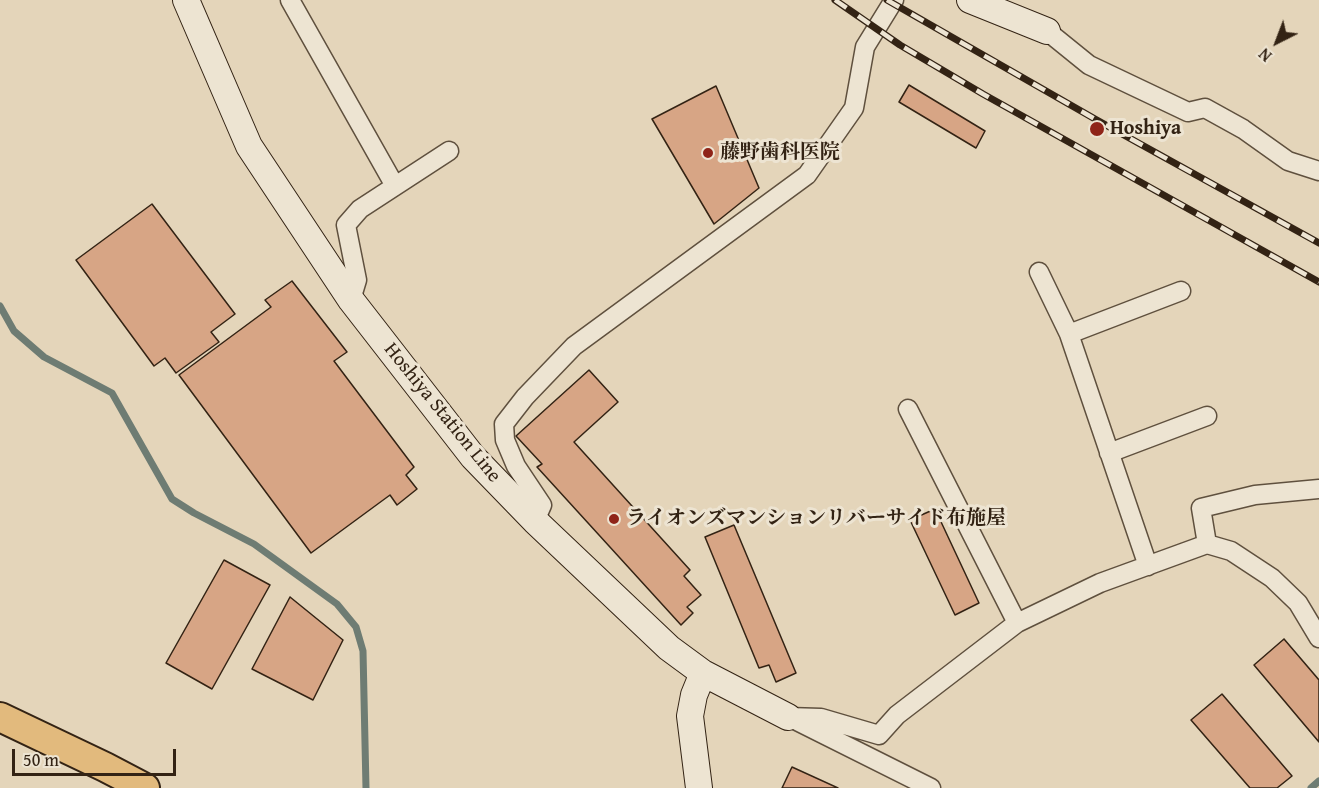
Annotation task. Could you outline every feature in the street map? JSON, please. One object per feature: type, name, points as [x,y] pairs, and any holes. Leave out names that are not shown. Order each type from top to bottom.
[{"type":"main road","name":"Hoshiya Station Line","points":[[186,0],[249,146],[351,300],[473,457],[535,521],[669,648],[704,673],[788,717]]},
{"type":"main road","points":[[970,0],[1047,30]]},
{"type":"main road","points":[[699,788],[690,716],[694,695],[704,673]]},
{"type":"main road","points":[[0,717],[145,788]]},
{"type":"street","points":[[290,0],[395,186]]},
{"type":"street","points":[[535,521],[542,505],[516,466],[505,440],[504,424],[525,397],[574,346],[807,175],[854,108],[865,47],[894,0]]},
{"type":"street","points":[[1047,30],[1089,65],[1188,112],[1205,108],[1243,129],[1288,161],[1319,171]]},
{"type":"street","points":[[351,300],[357,280],[346,225],[360,209],[449,151]]},
{"type":"street","points":[[1039,272],[1069,334],[1148,566]]},
{"type":"street","points":[[1069,334],[1181,291]]},
{"type":"street","points":[[908,409],[1017,623]]},
{"type":"street","points":[[1109,453],[1207,416]]},
{"type":"street","points":[[1207,544],[1201,508],[1255,495],[1319,489]]},
{"type":"street","points":[[788,717],[821,718],[879,735],[897,715],[1017,623],[1100,583],[1207,544],[1231,551],[1272,578],[1298,603],[1319,638]]},
{"type":"street","points":[[788,717],[931,788]]},
{"type":"building","points":[[909,85],[985,131],[976,148],[899,102]]},
{"type":"building","name":"藤野歯科医院","points":[[716,86],[759,188],[714,224],[652,119]]},
{"type":"building","points":[[152,204],[235,314],[211,332],[219,342],[176,373],[165,358],[154,366],[76,260]]},
{"type":"building","points":[[292,281],[347,352],[334,361],[414,467],[406,475],[417,489],[397,505],[390,495],[311,553],[179,375],[271,307],[265,300]]},
{"type":"building","name":"ライオンズマンションリバーサイド布施屋","points":[[589,370],[618,402],[574,442],[690,570],[684,576],[701,595],[687,607],[693,613],[681,625],[537,467],[542,464],[516,436]]},
{"type":"building","points":[[935,509],[979,603],[955,615],[910,520]]},
{"type":"building","points":[[734,525],[796,673],[776,682],[769,665],[759,668],[705,537]]},
{"type":"building","points":[[224,560],[270,585],[212,689],[166,663]]},
{"type":"building","points":[[290,597],[343,640],[313,700],[252,669]]},
{"type":"building","points":[[1284,639],[1319,680],[1319,742],[1254,665]]},
{"type":"building","points":[[1222,694],[1292,776],[1277,788],[1250,788],[1191,720]]},
{"type":"building","points":[[792,767],[838,788],[782,788]]},
{"type":"waterway","points":[[0,306],[14,331],[44,357],[112,393],[172,499],[254,544],[337,604],[356,627],[363,651],[366,788]]},
{"type":"waterway","points":[[1311,788],[1319,781]]},
{"type":"railway","points":[[835,0],[900,45],[983,94],[1319,282]]},
{"type":"railway","points":[[887,0],[1319,243]]},
{"type":"place","name":"Hoshiya","points":[[1097,129]]},
{"type":"place","name":"藤野歯科医院","points":[[708,153]]},
{"type":"place","name":"ライオンズマンションリバーサイド布施屋","points":[[614,519]]}]
